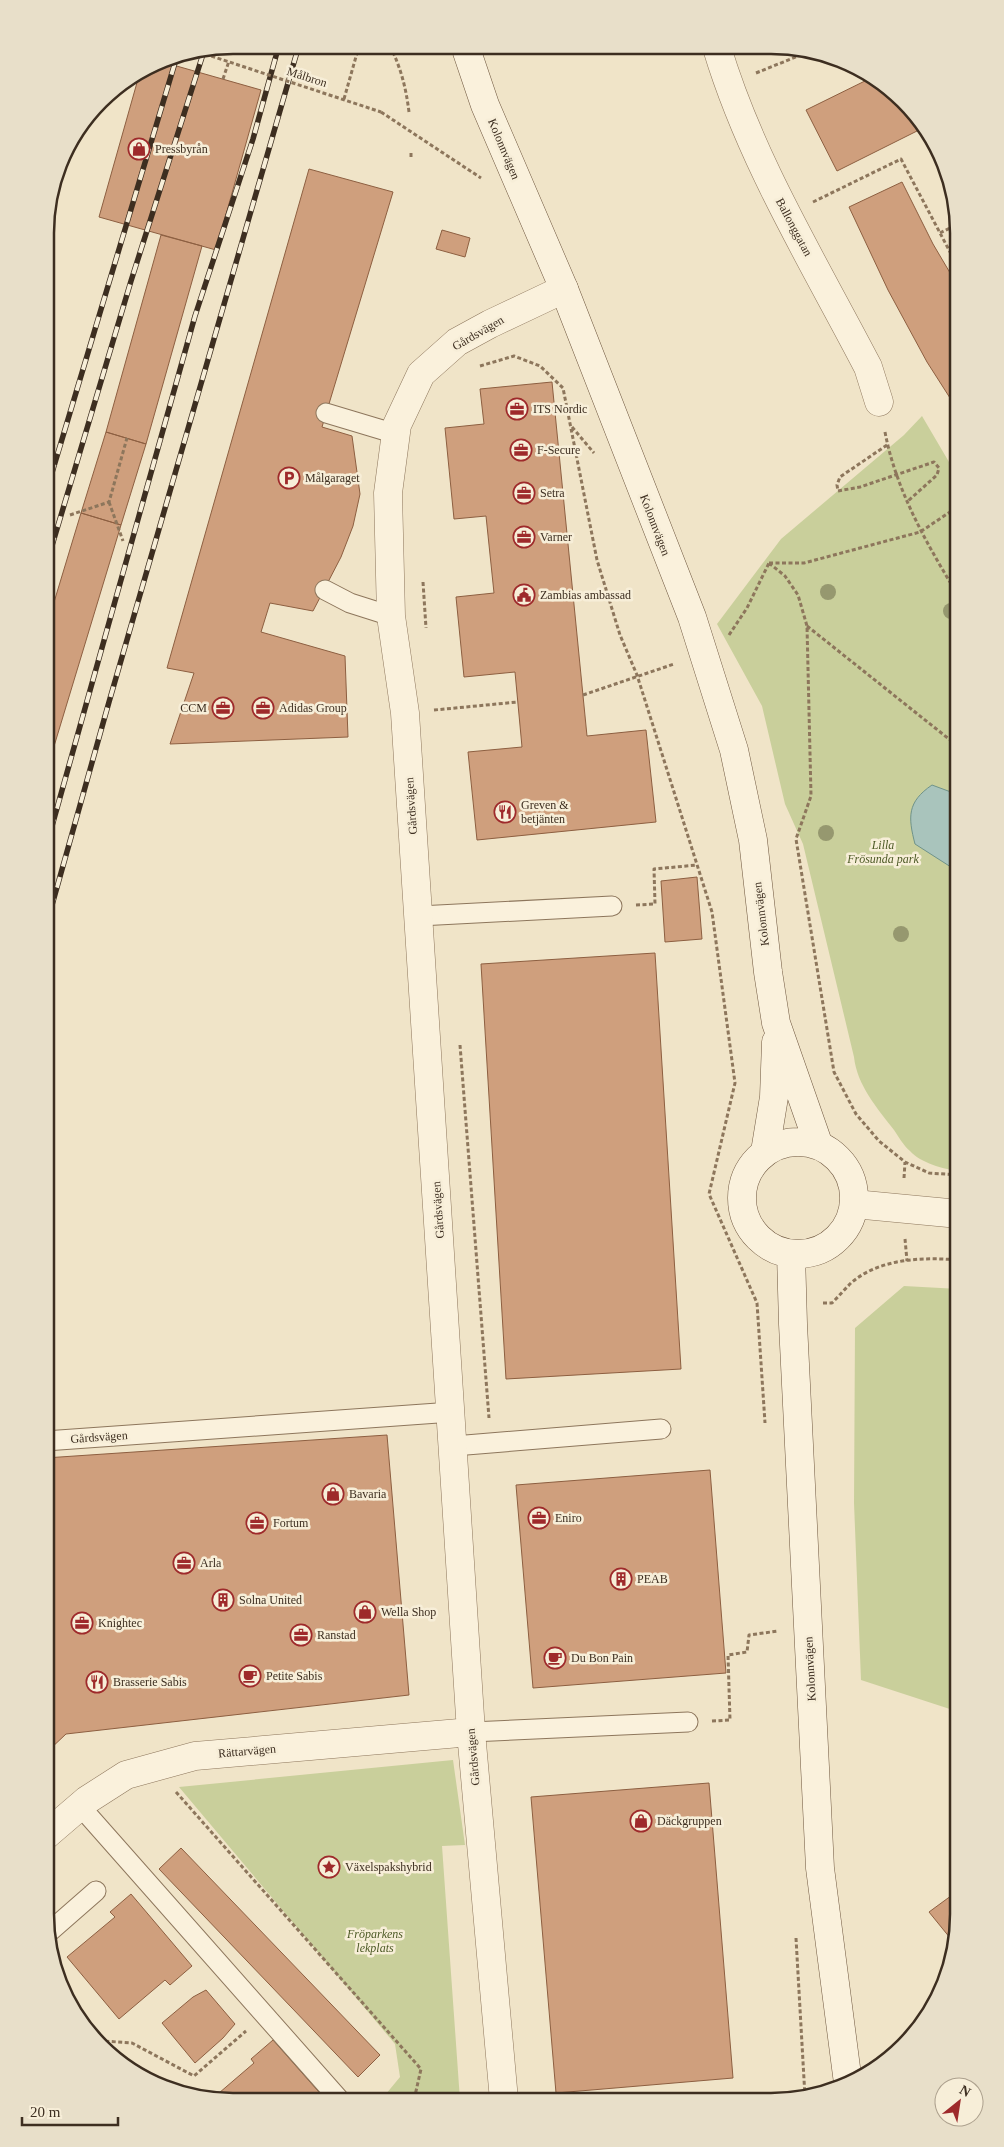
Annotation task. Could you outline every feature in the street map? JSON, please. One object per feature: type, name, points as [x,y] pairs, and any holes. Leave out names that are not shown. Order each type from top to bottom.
[{"type":"street","name":"Kolonnvägen","points":[[469,54],[485,104],[564,289],[692,617],[734,750],[753,840],[768,972],[776,1023],[819,1146]]},
{"type":"street","name":"Ballonggatan","points":[[719,54],[728,84],[764,170],[868,367],[879,402]]},
{"type":"street","name":"Gårdsvägen","points":[[503,2093],[471,1732],[452,1412],[405,713],[392,616],[388,493],[397,425],[421,374],[457,342],[564,289]]},
{"type":"street","name":"Kolonnvägen","points":[[765,1152],[774,1097],[776,1023]]},
{"type":"street","points":[[801,1142],[819,1146],[835,1155],[846,1169],[853,1186],[854,1204],[849,1221],[840,1236],[826,1247],[809,1253],[792,1254],[773,1249],[757,1238],[746,1222],[741,1203],[743,1184],[751,1166],[765,1152],[782,1144],[801,1142]]},
{"type":"street","points":[[854,1204],[950,1213]]},
{"type":"street","name":"Kolonnvägen","points":[[792,1254],[793,1324],[820,1868],[847,2076]]},
{"type":"street","name":"Rättarvägen","points":[[54,1828],[80,1806],[126,1775],[195,1756],[471,1732]]},
{"type":"lane","points":[[326,413],[396,434]]},
{"type":"lane","points":[[325,590],[350,603],[392,616]]},
{"type":"lane","points":[[419,916],[612,906]]},
{"type":"lane","name":"Gårdsvägen","points":[[54,1440],[452,1412]]},
{"type":"lane","points":[[454,1446],[662,1429]]},
{"type":"lane","points":[[471,1732],[688,1722]]},
{"type":"lane","points":[[80,1806],[334,2093]]},
{"type":"lane","points":[[54,1928],[96,1891]]},
{"type":"path","points":[[344,99],[357,54]]},
{"type":"path","points":[[394,54],[400,66],[405,85],[409,112]]},
{"type":"path","name":"Målbron","points":[[209,55],[380,112],[481,178]]},
{"type":"path","points":[[728,84],[799,56]]},
{"type":"path","points":[[223,79],[229,61]]},
{"type":"path","points":[[410,152],[411,159]]},
{"type":"path","points":[[788,214],[901,160],[950,252]]},
{"type":"path","points":[[940,233],[950,228]]},
{"type":"path","points":[[477,367],[514,356],[540,366],[563,388],[597,560],[620,635],[637,675],[712,912],[735,1083],[709,1194],[757,1303]]},
{"type":"path","points":[[570,426],[594,454]]},
{"type":"path","points":[[122,541],[109,502],[127,438]]},
{"type":"path","points":[[908,501],[937,475],[939,468],[934,462],[897,474],[860,487],[838,491],[837,485],[840,476],[887,445],[897,474],[920,532],[950,582]]},
{"type":"path","points":[[70,515],[109,502]]},
{"type":"path","points":[[769,564],[804,563],[920,532],[950,512]]},
{"type":"path","points":[[769,564],[785,576],[798,595],[807,626],[811,796],[805,818],[796,838],[834,1072],[856,1114],[880,1141],[905,1162],[929,1173],[950,1175]]},
{"type":"path","points":[[727,638],[747,608],[769,564]]},
{"type":"path","points":[[423,576],[426,634]]},
{"type":"path","points":[[807,626],[950,740]]},
{"type":"path","points":[[583,695],[637,675],[677,663]]},
{"type":"path","points":[[405,713],[518,702]]},
{"type":"path","points":[[612,906],[655,904],[654,869],[696,865]]},
{"type":"path","points":[[832,1303],[852,1282],[873,1269],[907,1261],[950,1260]]},
{"type":"path","points":[[730,1720],[728,1655],[747,1652],[749,1635],[778,1630]]},
{"type":"path","points":[[154,1767],[421,2069],[416,2093]]},
{"type":"path","points":[[107,2042],[132,2043],[194,2076],[248,2028]]},
{"type":"green space","name":"Lilla Frösunda park","points":[[922,416],[950,462],[950,1169],[926,1162],[908,1149],[863,1087],[856,1067],[803,844],[785,804],[762,706],[717,624],[781,539],[904,435]]},
{"type":"green space","points":[[904,1286],[950,1289],[950,1709],[861,1680],[854,1503],[855,1328]]},
{"type":"green space","name":"Fröparkens lekplats","points":[[453,1760],[465,1845],[442,1846],[460,2093],[387,2093],[400,2077],[395,2044],[179,1787]]},
{"type":"water","points":[[932,785],[950,792],[950,866],[915,844],[911,826],[912,811],[914,804],[924,791]]},
{"type":"building","points":[[171,64],[261,90],[216,250],[99,217],[137,81]]},
{"type":"building","points":[[865,81],[898,106],[918,130],[837,171],[806,110]]},
{"type":"building","points":[[309,169],[393,192],[322,427],[352,436],[360,494],[353,526],[341,557],[313,611],[270,603],[261,632],[345,656],[348,737],[170,744],[194,673],[167,668]]},
{"type":"building","points":[[902,182],[933,244],[950,273],[950,398],[927,362],[888,290],[849,207]]},
{"type":"building","points":[[442,230],[470,238],[465,257],[436,249]]},
{"type":"building","points":[[161,235],[202,246],[146,444],[106,432]]},
{"type":"building","points":[[552,382],[587,736],[646,730],[656,822],[477,840],[468,752],[522,747],[515,672],[464,677],[456,597],[494,593],[486,516],[454,519],[445,428],[484,424],[480,389]]},
{"type":"building","points":[[106,432],[146,444],[121,525],[81,513]]},
{"type":"building","points":[[81,513],[121,525],[54,746],[54,602]]},
{"type":"building","points":[[697,877],[702,939],[665,942],[661,881]]},
{"type":"building","points":[[655,953],[681,1369],[506,1379],[481,964]]},
{"type":"building","name":"Solna United","points":[[387,1435],[409,1695],[66,1734],[54,1745],[54,1457]]},
{"type":"building","name":"PEAB","points":[[710,1470],[726,1673],[533,1688],[516,1485]]},
{"type":"building","points":[[709,1783],[733,2078],[556,2093],[531,1797]]},
{"type":"building","points":[[181,1848],[380,2055],[358,2077],[159,1869]]},
{"type":"building","points":[[131,1894],[192,1966],[170,1985],[165,1980],[119,2019],[67,1957],[115,1917],[110,1912]]},
{"type":"building","points":[[950,1897],[949,1937],[929,1912]]},
{"type":"building","points":[[206,1990],[235,2024],[223,2038],[195,2063],[162,2023],[193,1997]]},
{"type":"building","points":[[273,2040],[320,2093],[219,2093],[254,2063],[251,2059]]},
{"type":"railway","points":[[54,819],[195,316],[253,139],[277,54]]},
{"type":"railway","points":[[54,898],[296,54]]},
{"type":"railway","points":[[54,539],[131,281],[202,56]]},
{"type":"railway","points":[[54,466],[175,63]]},
{"type":"place","name":"Pressbyrån","points":[[139,149]]},
{"type":"place","name":"ITS Nordic","points":[[517,409]]},
{"type":"place","name":"F-Secure","points":[[521,450]]},
{"type":"place","name":"Målgaraget","points":[[289,478]]},
{"type":"place","name":"Setra","points":[[524,493]]},
{"type":"place","name":"Varner","points":[[524,537]]},
{"type":"place","name":"Zambias ambassad","points":[[524,595]]},
{"type":"place","name":"CCM","points":[[223,708]]},
{"type":"place","name":"Adidas Group","points":[[263,708]]},
{"type":"place","name":"Greven & betjänten","points":[[505,812]]},
{"type":"place","name":"Bavaria","points":[[333,1494]]},
{"type":"place","name":"Eniro","points":[[539,1518]]},
{"type":"place","name":"Fortum","points":[[257,1523]]},
{"type":"place","name":"Arla","points":[[184,1563]]},
{"type":"place","name":"PEAB","points":[[621,1579]]},
{"type":"place","name":"Solna United","points":[[223,1600]]},
{"type":"place","name":"Wella Shop","points":[[365,1612]]},
{"type":"place","name":"Knightec","points":[[82,1623]]},
{"type":"place","name":"Ranstad","points":[[301,1635]]},
{"type":"place","name":"Du Bon Pain","points":[[555,1658]]},
{"type":"place","name":"Petite Sabis","points":[[250,1676]]},
{"type":"place","name":"Brasserie Sabis","points":[[97,1682]]},
{"type":"place","name":"Däckgruppen","points":[[641,1821]]},
{"type":"place","name":"Växelspakshybrid","points":[[329,1867]]}]
